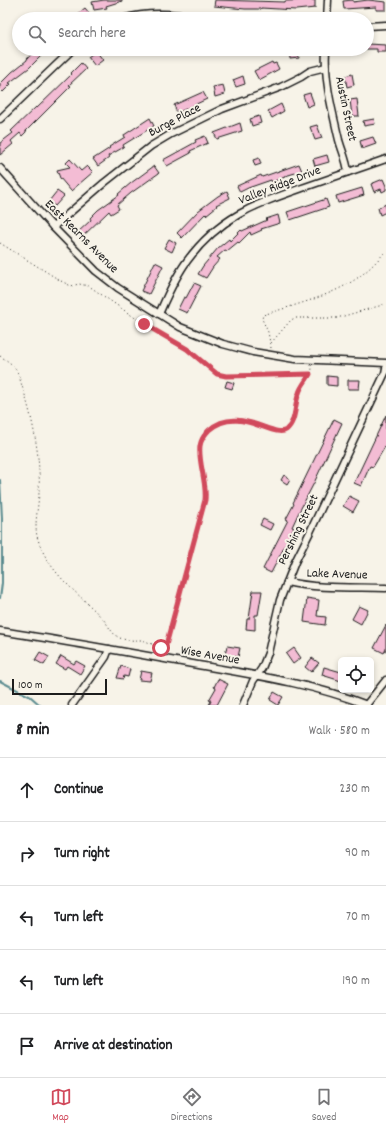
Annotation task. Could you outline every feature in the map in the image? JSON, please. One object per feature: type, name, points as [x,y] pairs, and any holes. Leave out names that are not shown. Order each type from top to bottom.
[{"type":"street","points":[[327,12],[328,0]]},
{"type":"street","points":[[374,26],[386,25]]},
{"type":"street","points":[[0,119],[66,56]]},
{"type":"street","name":"Austin Street","points":[[326,56],[329,97],[348,172]]},
{"type":"street","name":"Burge Place","points":[[53,227],[62,221],[104,183],[151,146],[171,134],[222,109],[281,87],[310,71],[326,67]]},
{"type":"street","name":"Valley Ridge Drive","points":[[158,314],[173,283],[186,262],[217,228],[245,210],[268,200],[386,160]]},
{"type":"street","name":"East Kearns Avenue","points":[[0,168],[53,227],[96,271],[118,288],[180,327],[223,344],[254,352],[295,359],[386,363]]},
{"type":"street","name":"Pershing Street","points":[[243,705],[257,675],[262,668],[268,652],[280,600],[286,582],[385,374],[386,368]]},
{"type":"street","name":"Lake Avenue","points":[[286,582],[299,585],[326,587],[386,588]]},
{"type":"street","name":"Wise Avenue","points":[[0,631],[257,675],[301,684],[367,705]]},
{"type":"street","points":[[72,705],[106,657],[108,649]]},
{"type":"street","points":[[367,705],[386,680]]},
{"type":"path","points":[[0,243],[71,286],[79,284],[89,286],[144,324],[187,349],[217,374],[226,376],[310,374]]},
{"type":"path","points":[[271,349],[268,332],[262,319],[263,315],[316,297],[356,279],[374,264],[386,251]]},
{"type":"path","points":[[271,343],[291,320],[295,318],[337,318],[386,304]]},
{"type":"path","points":[[0,356],[10,362],[16,370],[32,420],[38,457],[40,490],[36,523],[37,536],[45,556],[54,572],[104,620],[113,634],[121,639],[132,641],[142,640],[161,648],[166,645],[168,639],[205,500],[206,489],[200,453],[200,445],[203,436],[213,426],[236,420],[248,421],[277,432],[284,431],[290,425],[294,416],[299,393],[310,374],[312,368],[309,361]]},
{"type":"building","points":[[104,0],[122,1],[106,6],[107,8],[94,10],[92,2]]},
{"type":"building","points":[[215,0],[285,2],[315,0],[315,8],[296,10],[261,8],[245,9],[214,6]]},
{"type":"building","points":[[353,0],[353,2],[368,0],[386,2],[386,10],[376,10],[376,7],[344,9],[343,1]]},
{"type":"building","points":[[85,8],[88,12],[80,12]]},
{"type":"building","points":[[374,44],[386,45],[386,52],[377,52],[377,49],[374,49]]},
{"type":"building","points":[[30,56],[41,56],[29,68],[9,83],[11,84],[3,92],[0,89],[0,84]]},
{"type":"building","points":[[100,56],[103,60],[95,66],[88,57]]},
{"type":"building","points":[[290,56],[299,56],[299,58],[290,59]]},
{"type":"building","points":[[272,62],[273,64],[276,63],[279,69],[259,80],[254,71]]},
{"type":"building","points":[[81,63],[86,69],[69,85],[71,86],[22,136],[20,133],[11,141],[13,144],[0,155],[0,143],[13,133],[11,131],[72,74],[71,73]]},
{"type":"building","points":[[352,74],[354,85],[347,87],[345,76]]},
{"type":"building","points":[[243,76],[245,84],[236,87],[233,80]]},
{"type":"building","points":[[223,85],[225,94],[215,97],[213,87]]},
{"type":"building","points":[[203,92],[207,99],[177,113],[174,105]]},
{"type":"building","points":[[310,93],[314,104],[307,107],[303,95]]},
{"type":"building","points":[[357,99],[359,116],[352,116],[350,100]]},
{"type":"building","points":[[281,104],[284,111],[272,118],[268,111]]},
{"type":"building","points":[[259,116],[261,123],[252,126],[250,119]]},
{"type":"building","points":[[150,118],[154,126],[123,145],[124,147],[108,156],[109,158],[98,166],[93,159],[125,137],[124,135]]},
{"type":"building","points":[[374,119],[375,124],[364,126],[363,121]]},
{"type":"building","points":[[240,123],[242,131],[217,139],[214,133]]},
{"type":"building","points":[[317,125],[322,138],[315,140],[310,127]]},
{"type":"building","points":[[205,136],[208,143],[190,151],[191,153],[167,166],[163,160],[196,142],[195,140]]},
{"type":"building","points":[[373,137],[376,144],[362,149],[360,141]]},
{"type":"building","points":[[327,155],[329,162],[315,166],[313,159]]},
{"type":"building","points":[[259,158],[261,164],[255,166],[253,160]]},
{"type":"building","points":[[70,159],[81,171],[87,166],[93,172],[71,191],[60,178],[57,170],[70,167],[66,163]]},
{"type":"building","points":[[299,164],[302,171],[272,182],[271,180],[240,192],[237,186],[261,175],[262,177]]},
{"type":"building","points":[[154,166],[159,173],[117,205],[119,209],[111,214],[109,211],[81,238],[77,233],[91,220],[90,218],[98,210]]},
{"type":"building","points":[[383,179],[386,190],[382,192],[381,189],[374,192],[371,184]]},
{"type":"building","points":[[362,188],[364,195],[338,203],[336,196]]},
{"type":"building","points":[[57,191],[64,196],[55,206],[49,201]]},
{"type":"building","points":[[227,191],[230,198],[216,205],[217,206],[206,215],[205,214],[182,238],[177,233],[198,211]]},
{"type":"building","points":[[326,199],[329,207],[290,220],[287,212]]},
{"type":"building","points":[[386,204],[386,212],[380,215],[378,208]]},
{"type":"building","points":[[278,215],[280,223],[261,229],[262,230],[251,235],[250,232],[239,243],[238,242],[227,251],[225,250],[217,257],[220,259],[206,278],[198,274],[218,248],[229,239],[230,241],[241,230],[242,231],[267,220],[266,219]]},
{"type":"building","points":[[169,239],[176,243],[172,252],[164,248]]},
{"type":"building","points":[[155,262],[163,266],[149,294],[141,291]]},
{"type":"building","points":[[194,283],[201,286],[187,313],[178,309]]},
{"type":"building","points":[[327,376],[337,377],[337,386],[327,385]]},
{"type":"building","points":[[348,380],[360,380],[359,389],[348,389]]},
{"type":"building","points":[[227,381],[234,383],[232,389],[225,387]]},
{"type":"building","points":[[386,415],[386,445],[373,467],[370,466],[361,486],[354,483]]},
{"type":"building","points":[[334,419],[342,423],[292,527],[294,528],[271,573],[263,569],[288,520],[286,519],[294,504],[293,503]]},
{"type":"building","points":[[284,475],[290,479],[287,484],[281,480]]},
{"type":"building","points":[[349,496],[359,501],[353,512],[343,506]]},
{"type":"building","points":[[263,519],[273,524],[270,530],[260,525]]},
{"type":"building","points":[[253,591],[262,591],[258,615],[255,615],[255,630],[246,629]]},
{"type":"building","points":[[307,598],[319,600],[317,616],[326,617],[325,625],[304,622]]},
{"type":"building","points":[[359,606],[368,610],[361,624],[352,619]]},
{"type":"building","points":[[386,625],[386,649],[384,653],[374,648]]},
{"type":"building","points":[[227,646],[240,648],[238,657],[225,655]]},
{"type":"building","points":[[294,648],[301,658],[293,664],[286,654]]},
{"type":"building","points":[[40,652],[49,657],[44,665],[35,660]]},
{"type":"building","points":[[61,656],[74,664],[76,661],[85,666],[80,674],[67,666],[65,669],[56,664]]},
{"type":"building","points":[[312,658],[319,663],[311,672],[305,667]]},
{"type":"building","points":[[121,666],[130,669],[128,677],[124,676],[123,679],[117,678]]},
{"type":"building","points":[[324,667],[338,671],[338,680],[322,675]]},
{"type":"building","points":[[141,671],[152,673],[150,681],[139,680]]},
{"type":"building","points":[[218,679],[228,684],[217,705],[209,705],[211,701],[209,700],[216,688],[214,687]]},
{"type":"building","points":[[274,692],[283,697],[278,705],[270,700]]},
{"type":"waterway","points":[[0,480],[2,518],[2,583],[0,598]]},
{"type":"waterway","points":[[0,681],[31,697],[40,705]]},
{"type":"route","points":[[144,324],[187,349],[217,374],[226,376],[310,374],[299,393],[294,416],[290,425],[284,431],[277,432],[248,421],[236,420],[213,426],[203,436],[200,445],[200,453],[206,489],[205,500],[168,639],[166,645],[161,648]]}]
